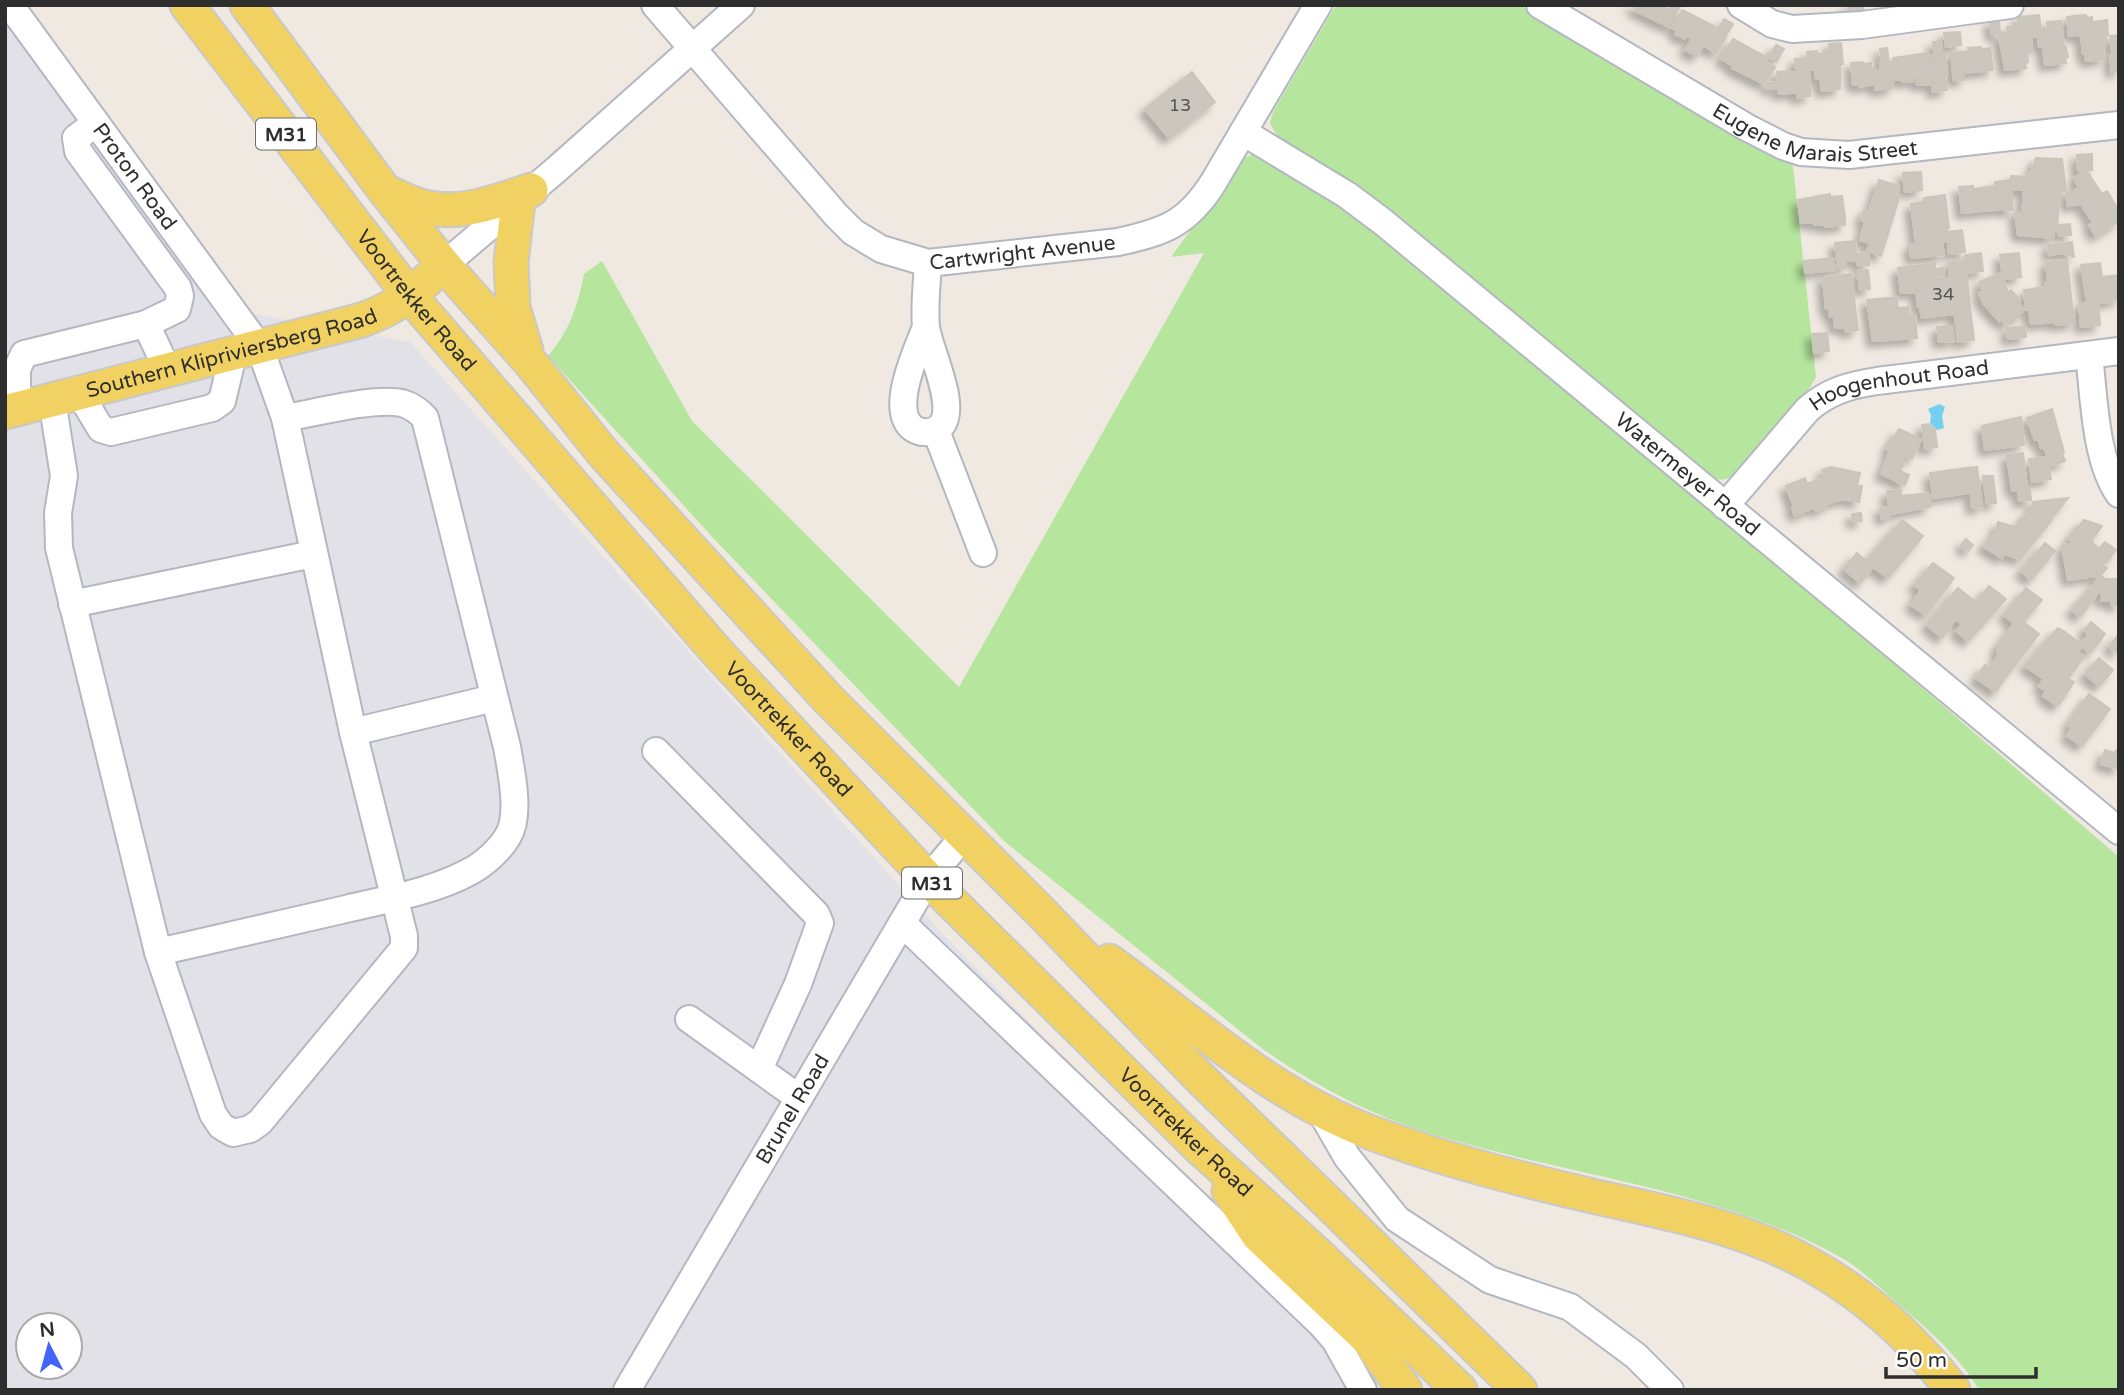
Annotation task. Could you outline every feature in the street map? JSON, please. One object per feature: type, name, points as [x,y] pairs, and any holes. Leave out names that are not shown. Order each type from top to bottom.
[{"type":"main road","name":"Voortrekker Road","points":[[187,5],[410,296],[717,652],[928,879],[1202,1150],[1314,1251],[1460,1390]]},
{"type":"main road","name":"Voortrekker Road","points":[[247,5],[385,191],[444,265],[530,362],[604,454],[828,699],[1041,912],[1198,1076],[1520,1390]]},
{"type":"main road","points":[[385,191],[419,206],[453,210],[525,196],[511,262],[513,307],[530,362]]},
{"type":"main road","name":"Southern Klipriviersberg Road","points":[[11,410],[362,320],[381,313],[410,296],[444,265]]},
{"type":"main road","points":[[1041,912],[1167,1003],[1248,1068],[1321,1112],[1373,1133],[1498,1173],[1690,1217],[1755,1239],[1811,1265],[1860,1297],[1904,1333],[1953,1390]]},
{"type":"main road","points":[[1202,1150],[1258,1235],[1367,1338],[1405,1390]]},
{"type":"street","name":"Proton Road","points":[[10,5],[96,123],[247,351],[285,418],[353,732],[404,936],[404,948],[260,1122],[250,1129],[233,1133],[221,1126],[212,1114],[159,952]]},
{"type":"street","name":"Cartwright Avenue","points":[[655,5],[794,169],[853,232],[881,249],[928,263],[1118,243],[1169,228],[1200,203],[1318,5]]},
{"type":"street","points":[[444,265],[557,169],[741,5]]},
{"type":"street","name":"Eugene Marais Street","points":[[1540,5],[1746,127],[1801,152],[1849,155],[2119,125]]},
{"type":"street","points":[[1741,5],[1772,24],[1792,29],[1826,29],[1952,10],[2010,5]]},
{"type":"street","points":[[11,410],[17,369],[24,354],[146,324],[177,309],[180,296],[178,288],[78,151],[76,138],[96,123]]},
{"type":"street","name":"Watermeyer Road","points":[[1243,132],[1347,195],[1383,222],[2119,831]]},
{"type":"street","points":[[926,327],[905,388],[904,413],[905,421],[911,428],[927,432],[936,430],[944,422],[946,402],[926,327],[928,263]]},
{"type":"street","points":[[146,324],[168,371]]},
{"type":"street","points":[[65,397],[101,429],[111,432],[212,408],[222,401],[247,351]]},
{"type":"street","name":"Hoogenhout Road","points":[[1725,506],[1808,409],[1828,393],[1860,383],[2119,352]]},
{"type":"street","points":[[2089,355],[2103,461],[2111,483],[2119,494]]},
{"type":"street","points":[[65,397],[64,477],[57,528],[72,604],[159,952],[439,885],[470,872],[495,853],[509,834],[514,812],[507,747],[425,418],[416,408],[399,402],[371,403],[285,418]]},
{"type":"street","points":[[936,430],[983,553]]},
{"type":"street","points":[[72,604],[313,554]]},
{"type":"street","points":[[353,732],[494,698]]},
{"type":"street","points":[[656,751],[816,914],[821,923],[798,984],[759,1069]]},
{"type":"street","name":"Brunel Road","points":[[627,1390],[928,879],[964,836]]},
{"type":"street","points":[[902,923],[1321,1324],[1335,1340],[1363,1390]]},
{"type":"street","points":[[689,1019],[799,1098]]},
{"type":"street","points":[[1321,1112],[1348,1157],[1397,1219],[1490,1280],[1570,1307],[1636,1356],[1670,1390]]},
{"type":"shaded area","points":[[5,23],[221,308],[410,342],[942,933],[1390,1390],[5,1390]]},
{"type":"green space","points":[[1336,5],[1520,5],[1676,98],[1792,157],[1816,377],[1788,418],[1736,474],[1722,480],[1696,469],[1364,191],[1287,146],[1277,136],[1270,123],[1273,112]]},
{"type":"green space","points":[[1255,153],[1378,225],[2119,857],[2119,1390],[1979,1390],[1945,1346],[1866,1275],[1842,1258],[1796,1235],[1699,1201],[1423,1131],[1350,1101],[1282,1062],[1004,841],[715,540],[548,356],[572,318],[584,274],[602,261],[692,421],[959,687],[1204,253],[1171,257],[1244,158]]},
{"type":"water","points":[[1939,404],[1945,407],[1942,416],[1944,428],[1937,430],[1930,423],[1931,415],[1928,409]]},
{"type":"building","points":[[1631,5],[1660,5],[1668,9],[1660,23],[1635,10]]},
{"type":"building","points":[[1672,5],[1681,5],[1676,14],[1669,10]]},
{"type":"building","points":[[1848,5],[1863,5],[1864,11],[1849,13]]},
{"type":"building","points":[[1682,10],[1714,26],[1713,30],[1726,37],[1716,53],[1687,36],[1685,39],[1675,34],[1677,31],[1672,28]]},
{"type":"building","points":[[1669,12],[1675,15],[1669,27],[1662,23]]},
{"type":"building","points":[[2039,15],[2041,30],[2048,30],[2047,22],[2061,21],[2068,57],[2065,58],[2066,63],[2045,65],[2043,47],[2039,47],[2038,36],[2031,37],[2029,16]]},
{"type":"building","points":[[2086,15],[2087,18],[2092,17],[2092,22],[2100,21],[2102,36],[2106,36],[2106,46],[2103,46],[2104,59],[2086,61],[2083,54],[2081,36],[2077,36],[2074,16]]},
{"type":"building","points":[[2029,16],[2031,37],[2022,38],[2023,52],[2027,51],[2026,68],[2005,70],[1999,35],[2008,35],[2007,27],[2019,26],[2018,17]]},
{"type":"building","points":[[2074,16],[2076,35],[2069,36],[2067,17]]},
{"type":"building","points":[[1724,19],[1733,24],[1726,35],[1718,30]]},
{"type":"building","points":[[1999,20],[2000,34],[1992,35],[1990,21]]},
{"type":"building","points":[[2107,20],[2108,35],[2102,36],[2100,21]]},
{"type":"building","points":[[1960,32],[1961,45],[1946,47],[1944,33]]},
{"type":"building","points":[[2119,35],[2119,55],[2113,56],[2110,36]]},
{"type":"building","points":[[2031,37],[2032,52],[2023,52],[2022,38]]},
{"type":"building","points":[[1692,39],[1703,46],[1697,56],[1685,50]]},
{"type":"building","points":[[1733,39],[1768,58],[1766,62],[1775,67],[1764,84],[1732,68],[1733,66],[1721,59]]},
{"type":"building","points":[[1941,41],[1942,55],[1935,56],[1933,42]]},
{"type":"building","points":[[1841,43],[1843,64],[1840,64],[1840,89],[1822,91],[1820,79],[1816,79],[1815,69],[1819,69],[1817,54],[1830,53],[1829,44]]},
{"type":"building","points":[[1776,45],[1784,49],[1776,62],[1769,57]]},
{"type":"building","points":[[1887,48],[1889,62],[1882,63],[1880,49]]},
{"type":"building","points":[[1968,48],[1990,48],[1993,70],[1953,74],[1952,59],[1961,58],[1960,52],[1969,51]]},
{"type":"building","points":[[1817,51],[1819,69],[1809,70],[1807,52]]},
{"type":"building","points":[[1960,52],[1961,58],[1952,59],[1951,53]]},
{"type":"building","points":[[1928,53],[1929,62],[1933,61],[1932,56],[1945,55],[1947,74],[1912,78],[1913,81],[1895,80],[1893,58]]},
{"type":"building","points":[[2119,55],[2119,71],[2112,72],[2110,56]]},
{"type":"building","points":[[1808,58],[1810,78],[1797,79],[1795,59]]},
{"type":"building","points":[[1891,62],[1893,81],[1859,87],[1853,85],[1851,63],[1871,63],[1872,70],[1881,70],[1880,63]]},
{"type":"building","points":[[1192,72],[1215,102],[1169,138],[1145,109]]},
{"type":"building","points":[[1777,72],[1796,72],[1797,79],[1809,78],[1810,91],[1779,94]]},
{"type":"building","points":[[1964,73],[1964,80],[1954,81],[1953,74]]},
{"type":"building","points":[[1930,76],[1931,84],[1917,85],[1916,77]]},
{"type":"building","points":[[1945,76],[1947,90],[1933,92],[1932,77]]},
{"type":"building","points":[[1892,81],[1893,88],[1875,90],[1875,83]]},
{"type":"building","points":[[1775,82],[1776,89],[1768,89],[1767,83]]},
{"type":"building","points":[[1810,91],[1810,96],[1797,98],[1797,92]]},
{"type":"building","points":[[2092,154],[2092,170],[2078,171],[2077,155]]},
{"type":"building","points":[[2036,158],[2062,159],[2066,191],[2049,190],[2051,174],[2031,172]]},
{"type":"building","points":[[2086,170],[2102,194],[2107,191],[2118,209],[2119,221],[2096,236],[2089,225],[2093,223],[2073,191],[2079,187],[2074,178]]},
{"type":"building","points":[[1921,172],[1922,190],[1905,192],[1903,173]]},
{"type":"building","points":[[2030,172],[2051,174],[2049,190],[2060,191],[2057,229],[2054,229],[2053,238],[2032,236],[2030,216],[2022,216],[2024,190],[2028,190]]},
{"type":"building","points":[[2011,176],[2029,177],[2028,190],[2012,189]]},
{"type":"building","points":[[1879,180],[1899,186],[1897,205],[1881,256],[1867,251],[1870,243],[1860,240],[1865,222],[1861,220],[1864,210],[1869,212]]},
{"type":"building","points":[[2010,180],[2013,210],[2005,211],[2003,196],[1997,197],[1995,182]]},
{"type":"building","points":[[1973,186],[1973,189],[1996,186],[1997,197],[2003,196],[2004,209],[1962,213],[1959,187]]},
{"type":"building","points":[[2073,191],[2081,204],[2068,206],[2066,192]]},
{"type":"building","points":[[1830,194],[1830,197],[1842,196],[1845,218],[1826,220],[1827,224],[1801,223],[1798,200]]},
{"type":"building","points":[[1945,195],[1949,228],[1946,229],[1947,232],[1962,230],[1965,252],[1949,254],[1948,241],[1916,245],[1911,204],[1924,202],[1924,198]]},
{"type":"building","points":[[2015,212],[2030,216],[2032,236],[2018,235]]},
{"type":"building","points":[[1845,218],[1845,225],[1825,227],[1826,220]]},
{"type":"building","points":[[2070,224],[2071,235],[2059,236],[2058,225]]},
{"type":"building","points":[[1855,241],[1857,260],[1845,261],[1846,268],[1838,269],[1835,243]]},
{"type":"building","points":[[1942,242],[1944,255],[1911,258],[1910,245]]},
{"type":"building","points":[[2072,242],[2074,257],[2063,253],[2049,255],[2048,245]]},
{"type":"building","points":[[1868,252],[1869,265],[1858,266],[1857,254]]},
{"type":"building","points":[[1981,253],[1983,271],[1967,273],[1965,255]]},
{"type":"building","points":[[2019,253],[2021,277],[2003,279],[2000,255]]},
{"type":"building","points":[[1833,258],[1835,270],[1805,273],[1804,261]]},
{"type":"building","points":[[1965,260],[1970,307],[1954,309],[1955,314],[1922,318],[1915,282],[1950,278],[1949,262]]},
{"type":"building","points":[[2067,260],[2074,323],[2056,325],[2053,302],[2047,303],[2048,308],[2026,310],[2024,290],[2046,287],[2046,262]]},
{"type":"building","points":[[1935,263],[1935,269],[1943,268],[1944,275],[1914,282],[1912,266]]},
{"type":"building","points":[[2100,263],[2102,277],[2119,275],[2119,300],[2110,299],[2110,302],[2101,303],[2098,301],[2100,325],[2081,327],[2079,303],[2087,303],[2081,265]]},
{"type":"building","points":[[1912,266],[1915,292],[1901,293],[1898,268]]},
{"type":"building","points":[[1868,270],[1870,289],[1860,290],[1858,271]]},
{"type":"building","points":[[2001,273],[2008,293],[2011,290],[2024,310],[2017,318],[2015,316],[2005,324],[1983,303],[1979,293],[1983,291],[1979,282]]},
{"type":"building","points":[[1851,274],[1858,330],[1846,332],[1845,327],[1835,328],[1834,316],[1830,317],[1829,309],[1826,309],[1823,278]]},
{"type":"building","points":[[1897,297],[1898,317],[1915,315],[1917,338],[1873,341],[1867,300]]},
{"type":"building","points":[[2053,302],[2055,322],[2031,324],[2029,310],[2048,308],[2047,303]]},
{"type":"building","points":[[1908,307],[1909,316],[1898,317],[1898,308]]},
{"type":"building","points":[[1970,307],[1974,340],[1958,342],[1954,309]]},
{"type":"building","points":[[1952,326],[1954,341],[1939,342],[1937,327]]},
{"type":"building","points":[[2025,326],[2026,337],[2008,339],[2007,328]]},
{"type":"building","points":[[1827,333],[1829,351],[1814,353],[1812,334]]},
{"type":"building","points":[[2052,409],[2064,452],[2048,458],[2044,447],[2041,448],[2038,439],[2035,440],[2027,418]]},
{"type":"building","points":[[2021,417],[2024,445],[1985,450],[1982,426]]},
{"type":"building","points":[[1929,424],[1935,430],[1937,447],[1925,449],[1922,425]]},
{"type":"building","points":[[1899,429],[1921,439],[1912,459],[1905,456],[1903,460],[1905,461],[1900,471],[1909,475],[1905,485],[1881,474],[1890,450],[1887,449]]},
{"type":"building","points":[[2023,453],[2027,489],[2012,491],[2007,455]]},
{"type":"building","points":[[2062,453],[2065,461],[2051,466],[2048,458]]},
{"type":"building","points":[[2046,457],[2051,479],[2032,482],[2029,459]]},
{"type":"building","points":[[1831,467],[1860,473],[1857,486],[1862,486],[1859,502],[1843,499],[1816,511],[1815,507],[1795,516],[1786,486],[1805,478],[1807,484],[1825,477],[1822,470]]},
{"type":"building","points":[[1977,467],[1980,490],[1969,491],[1967,468]]},
{"type":"building","points":[[1967,468],[1970,493],[1933,498],[1930,473]]},
{"type":"building","points":[[1983,476],[1993,476],[1996,503],[1987,504]]},
{"type":"building","points":[[1901,490],[1901,496],[1929,493],[1930,507],[1890,514],[1887,491]]},
{"type":"building","points":[[1980,490],[1982,507],[1972,508],[1971,491]]},
{"type":"building","points":[[2030,490],[2031,500],[2019,501],[2018,491]]},
{"type":"building","points":[[2068,498],[2050,520],[2033,507],[2033,502]]},
{"type":"building","points":[[1889,507],[1890,517],[1882,519],[1880,508]]},
{"type":"building","points":[[2033,507],[2051,521],[2020,559],[2004,554],[2002,558],[1983,546],[1995,533],[1998,522],[2015,527]]},
{"type":"building","points":[[1861,513],[1862,521],[1853,522],[1852,514]]},
{"type":"building","points":[[1902,520],[1923,536],[1888,578],[1873,567],[1860,583],[1844,569],[1857,553],[1866,561]]},
{"type":"building","points":[[2084,520],[2102,526],[2091,541],[2072,544],[2069,538]]},
{"type":"building","points":[[1966,539],[1973,545],[1968,551],[1961,545]]},
{"type":"building","points":[[2091,541],[2099,549],[2105,542],[2116,550],[2106,563],[2103,561],[2095,570],[2096,576],[2068,580],[2062,545]]},
{"type":"building","points":[[2045,543],[2055,551],[2031,580],[2021,571]]},
{"type":"building","points":[[1933,563],[1954,578],[1926,615],[1911,605],[1921,590],[1914,585]]},
{"type":"building","points":[[2101,564],[2107,568],[2098,578],[2095,570]]},
{"type":"building","points":[[2101,576],[2105,579],[2102,587],[2080,617],[2072,610]]},
{"type":"building","points":[[2105,579],[2119,579],[2119,606],[2111,604],[2111,601],[2101,601]]},
{"type":"building","points":[[1989,586],[2006,599],[1968,641],[1956,631],[1962,624],[1958,621],[1954,621],[1942,638],[1927,625],[1958,588],[1976,602]]},
{"type":"building","points":[[2026,588],[2042,600],[2030,614],[2015,602]]},
{"type":"building","points":[[2015,602],[2030,614],[2023,623],[2018,618],[2014,623],[2004,615]]},
{"type":"building","points":[[2018,618],[2039,634],[2004,679],[1989,668],[1998,656],[1997,647]]},
{"type":"building","points":[[2091,622],[2105,634],[2099,642],[2084,630]]},
{"type":"building","points":[[2058,628],[2065,632],[2054,648],[2045,642]]},
{"type":"building","points":[[2065,632],[2080,643],[2078,652],[2084,656],[2052,702],[2043,696],[2046,691],[2039,686],[2049,661],[2046,659]]},
{"type":"building","points":[[2119,634],[2119,649],[2116,652],[2109,646]]},
{"type":"building","points":[[2088,635],[2098,643],[2090,653],[2080,645]]},
{"type":"building","points":[[2045,642],[2054,648],[2046,659],[2049,661],[2041,677],[2025,666]]},
{"type":"building","points":[[2099,658],[2113,670],[2099,686],[2085,674]]},
{"type":"building","points":[[1985,665],[2004,679],[1996,692],[1976,678]]},
{"type":"building","points":[[2068,679],[2074,682],[2058,706],[2052,702]]},
{"type":"building","points":[[2089,694],[2110,709],[2082,746],[2067,736],[2072,727],[2068,725]]},
{"type":"building","points":[[2119,748],[2119,769],[2101,764],[2105,750],[2114,753]]}]
